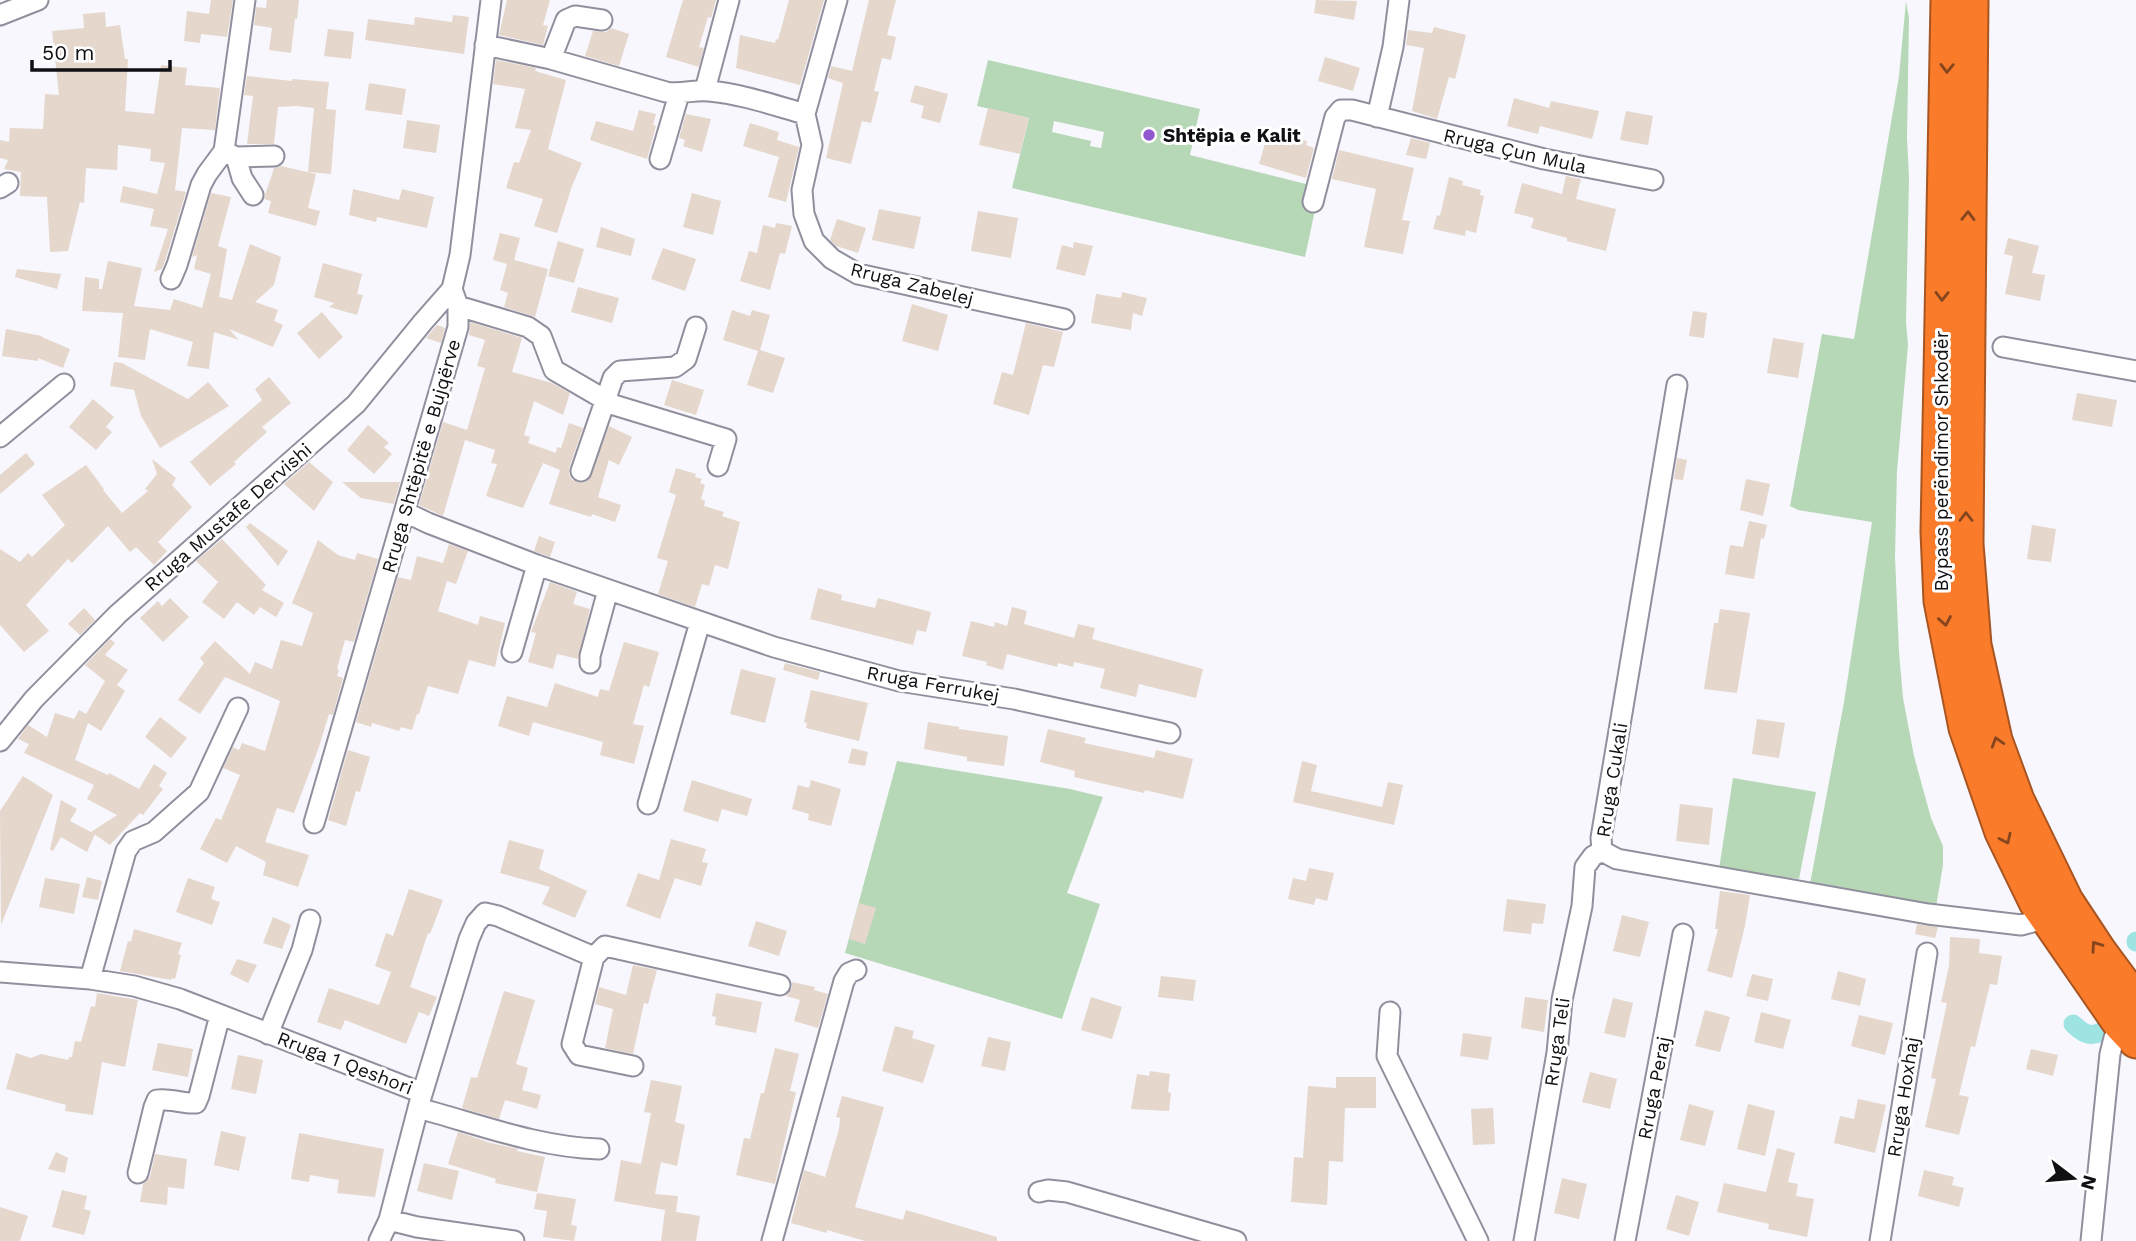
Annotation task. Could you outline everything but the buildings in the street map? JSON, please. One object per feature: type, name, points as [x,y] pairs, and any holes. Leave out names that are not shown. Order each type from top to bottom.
[{"type":"highway","name":"Bypass perëndimor Shkodër","points":[[1948,0],[1938,532],[1941,601],[1966,728],[2002,832],[2036,902],[2131,1022]]},
{"type":"highway","name":"Bypass perëndimor Shkodër","points":[[1971,0],[1966,544],[1974,645],[1995,740],[2017,800],[2066,901],[2099,951],[2131,1022]]},
{"type":"street","points":[[0,15],[38,0]]},
{"type":"street","points":[[245,0],[230,154],[253,195]]},
{"type":"street","name":"Rruga Shtëpitë e Bujqërve","points":[[314,823],[458,327],[455,298],[491,0]]},
{"type":"street","points":[[705,90],[729,0]]},
{"type":"street","name":"Rruga Zabelej","points":[[836,0],[805,114],[812,145],[802,190],[804,214],[814,241],[832,259],[858,274],[1064,319]]},
{"type":"street","points":[[1377,117],[1393,47],[1399,0]]},
{"type":"street","points":[[551,59],[566,20],[575,16],[601,20]]},
{"type":"street","points":[[485,44],[679,94],[705,90],[805,114]]},
{"type":"street","points":[[660,159],[679,94]]},
{"type":"street","name":"Rruga Çun Mula","points":[[1313,202],[1335,117],[1341,110],[1352,110],[1544,159],[1653,180]]},
{"type":"street","points":[[171,279],[201,185],[207,174],[230,154],[274,156]]},
{"type":"street","points":[[455,298],[528,327],[541,336],[554,370],[614,405],[726,439],[718,466]]},
{"type":"street","name":"Rruga Mustafe Dervishi","points":[[0,741],[43,689],[118,614],[356,404],[455,298]]},
{"type":"street","points":[[581,471],[613,378],[620,371],[675,367],[686,359],[696,327]]},
{"type":"street","points":[[2003,347],[2136,371]]},
{"type":"street","points":[[0,437],[64,384]]},
{"type":"street","name":"Rruga Cukali","points":[[1677,385],[1601,838],[1602,851],[1617,859],[1928,914],[2021,926],[2048,918]]},
{"type":"street","name":"Rruga Ferrukej","points":[[405,512],[537,565],[774,647],[899,681],[1014,699],[1170,733]]},
{"type":"street","points":[[512,652],[537,565]]},
{"type":"street","points":[[590,663],[608,590]]},
{"type":"street","points":[[648,804],[700,622]]},
{"type":"street","points":[[90,979],[126,851],[133,841],[154,832],[199,792],[237,708]]},
{"type":"street","name":"Rruga Teli","points":[[1524,1241],[1557,1053],[1562,1000],[1582,906],[1585,867],[1593,856],[1602,851]]},
{"type":"street","points":[[379,1241],[388,1220],[420,1100],[476,922],[485,914],[498,916],[594,957]]},
{"type":"street","name":"Rruga 1 Qeshori","points":[[268,1034],[302,950],[310,920]]},
{"type":"street","name":"Rruga Peraj","points":[[1625,1241],[1683,934]]},
{"type":"street","points":[[633,1066],[579,1055],[572,1044],[594,957],[605,946],[780,985]]},
{"type":"street","name":"Rruga Hoxhaj","points":[[1880,1241],[1927,953]]},
{"type":"street","points":[[772,1241],[844,981],[849,973],[856,970]]},
{"type":"street","name":"Rruga 1 Qeshori","points":[[1,976],[90,979],[134,986],[180,999],[420,1100],[543,1143],[568,1148],[599,1149]]},
{"type":"street","points":[[1390,1012],[1387,1056],[1478,1241]]},
{"type":"street","points":[[138,1173],[157,1100],[196,1103],[220,1015]]},
{"type":"street","points":[[2091,1241],[2110,1054],[2114,1038],[2131,1022]]},
{"type":"street","points":[[1039,1192],[1067,1192],[1236,1241]]},
{"type":"street","points":[[388,1220],[513,1241]]},
{"type":"green space","points":[[1906,1],[1909,18],[1908,345],[1897,471],[1895,556],[1903,698],[1914,756],[1931,818],[1943,846],[1943,865],[1936,907],[1810,884],[1844,702],[1872,522],[1798,510],[1790,506],[1822,334],[1854,339],[1899,76]]},
{"type":"green space","points":[[988,60],[1200,109],[1190,155],[1310,185],[1305,207],[1315,210],[1305,257],[1012,188],[1029,118],[977,106]],"holes":[[[1054,121],[1104,132],[1101,148],[1090,146],[1091,141],[1052,132]]]},
{"type":"green space","points":[[897,761],[1070,789],[1103,797],[1067,893],[1100,904],[1062,1019],[845,953]]},
{"type":"green space","points":[[1733,778],[1816,792],[1799,879],[1719,869]]},
{"type":"waterway","points":[[2073,1024],[2082,1032],[2101,1032]]},
{"type":"place","name":"Shtëpia e Kalit","points":[[1149,135]]}]
